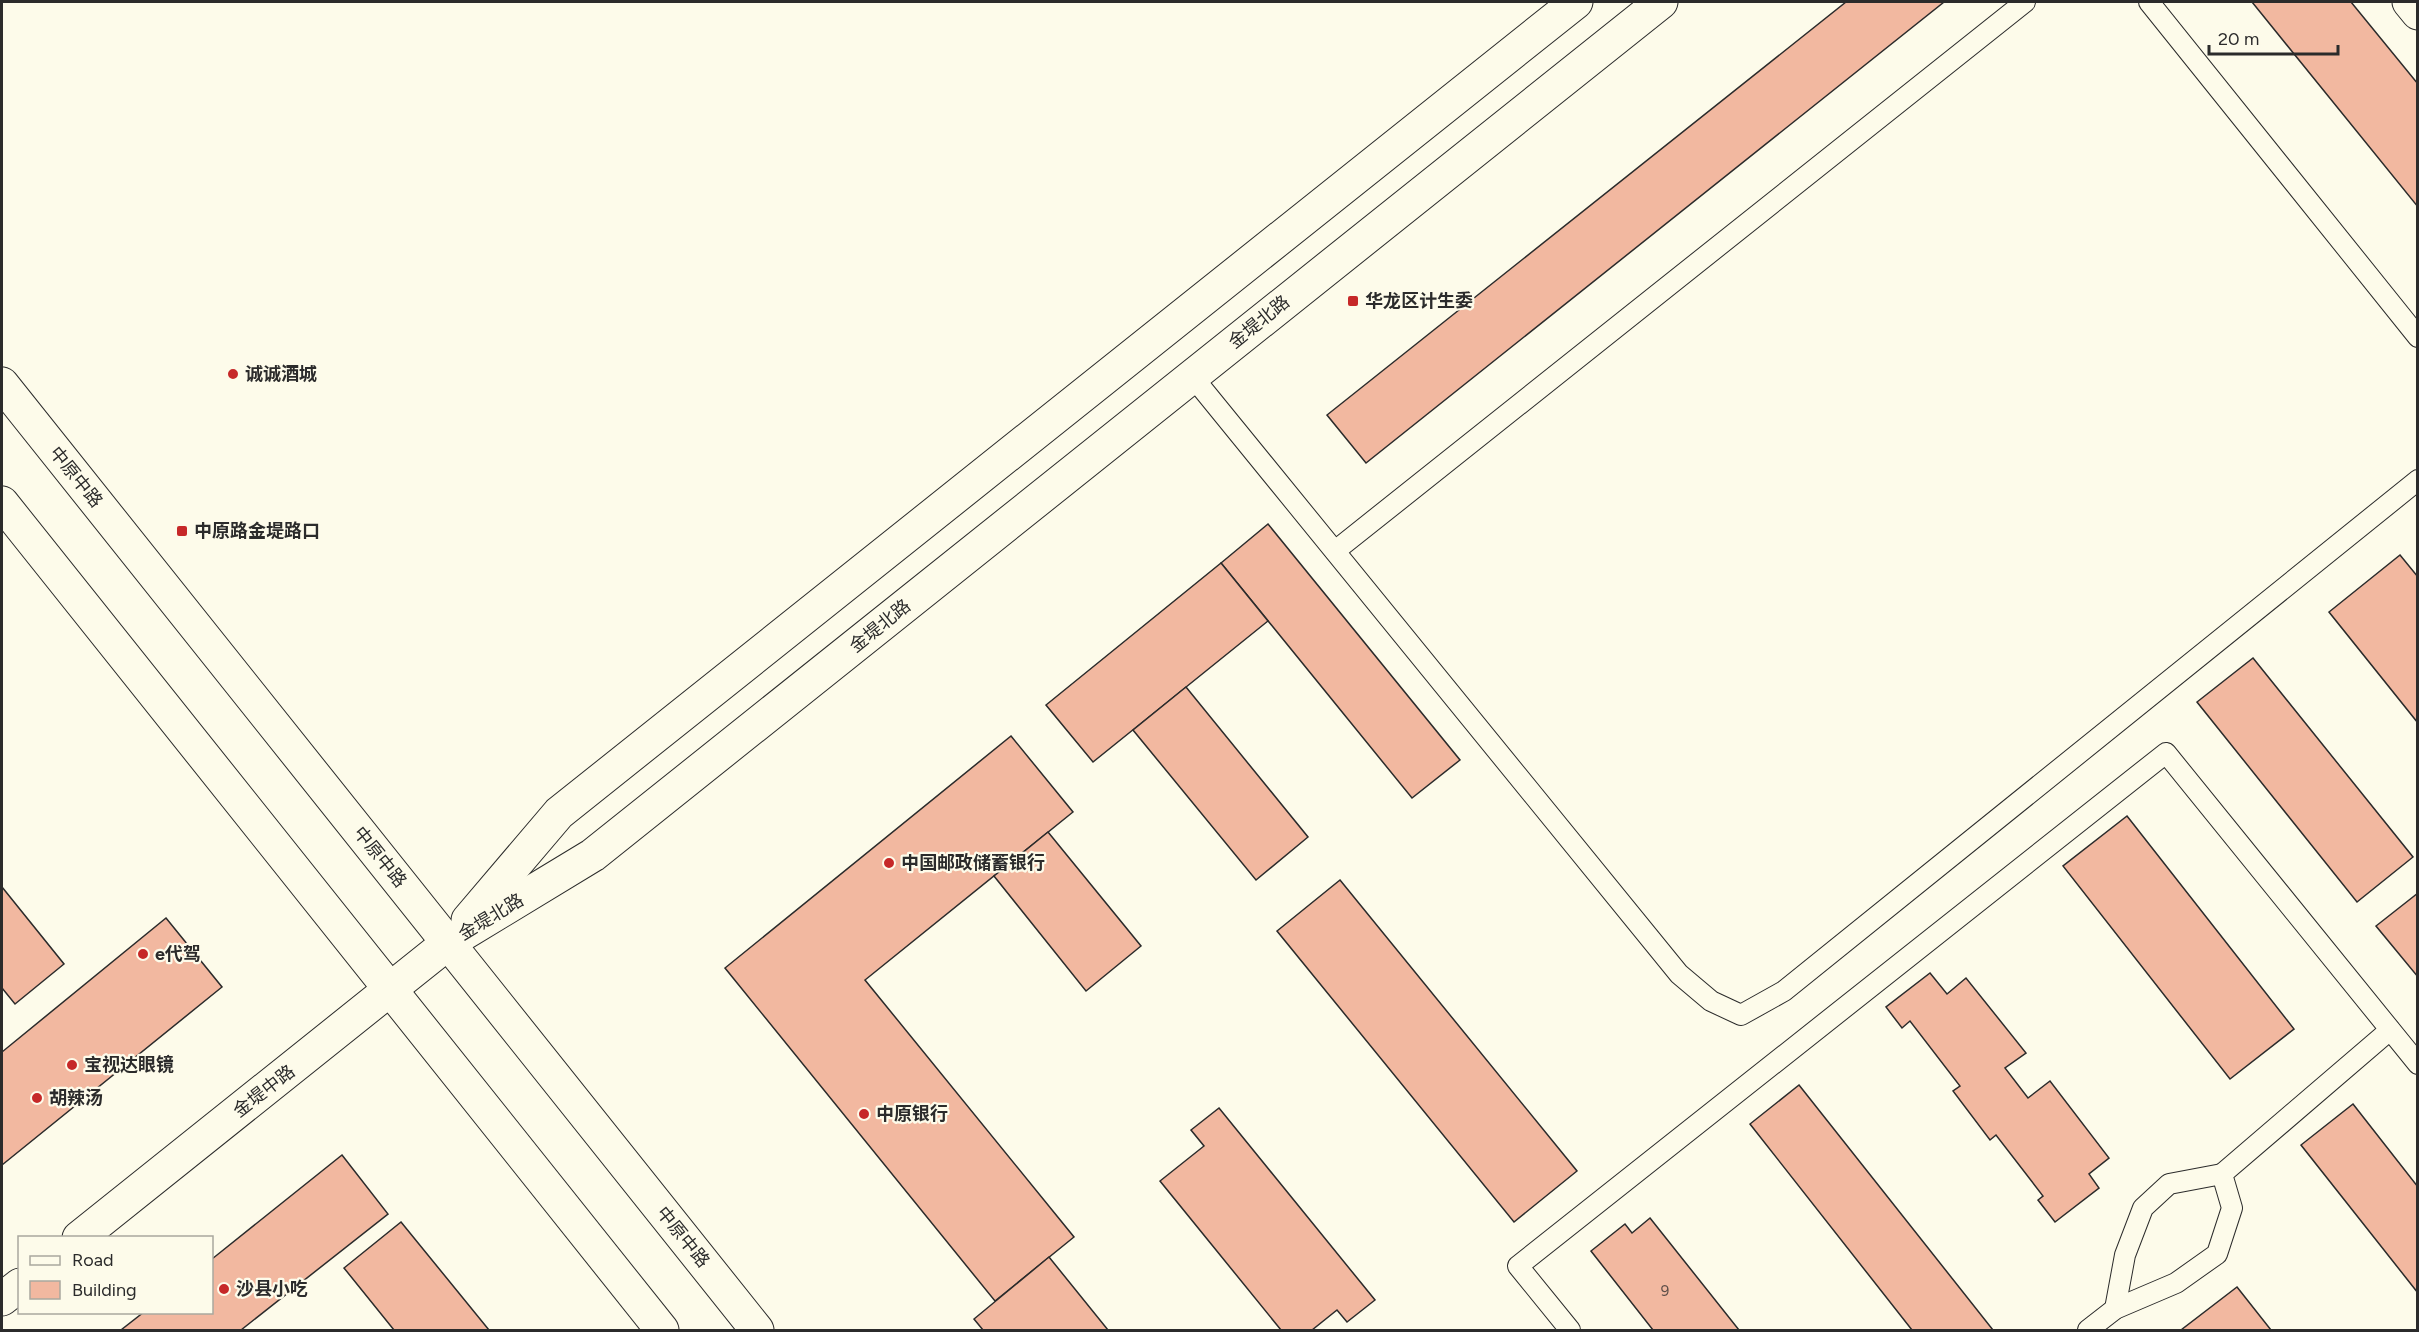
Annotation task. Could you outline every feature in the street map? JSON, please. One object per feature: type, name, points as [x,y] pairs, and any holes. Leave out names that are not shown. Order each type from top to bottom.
[{"type":"street","name":"金堤北路","points":[[448,943],[559,813],[1576,2]]},
{"type":"street","name":"金堤北路","points":[[448,943],[593,855],[1661,2]]},
{"type":"street","points":[[2409,2],[2418,13]]},
{"type":"street","name":"中原中路","points":[[2,384],[757,1330]]},
{"type":"street","points":[[2,504],[662,1330]]},
{"type":"street","name":"金堤中路","points":[[83,1236],[448,943]]},
{"type":"street","points":[[2,1299],[18,1287]]},
{"type":"lane","points":[[1335,551],[2025,2]]},
{"type":"lane","points":[[2150,2],[2418,337]]},
{"type":"lane","points":[[1192,376],[1679,974],[1711,1001],[1742,1015],[1784,991],[2418,480]]},
{"type":"lane","points":[[1570,1330],[1518,1266],[2166,753],[2418,1064]]},
{"type":"lane","points":[[2115,1309],[2125,1255],[2143,1208],[2169,1184],[2222,1174],[2390,1030]]},
{"type":"lane","points":[[2088,1330],[2115,1309],[2176,1283],[2217,1254],[2232,1208],[2222,1174]]},
{"type":"building","points":[[1846,2],[1944,2],[1366,463],[1327,415]]},
{"type":"building","points":[[2252,2],[2351,2],[2418,84],[2418,207]]},
{"type":"building","points":[[1268,524],[1460,760],[1412,798],[1221,563]]},
{"type":"building","points":[[2400,555],[2418,577],[2418,723],[2329,612]]},
{"type":"building","points":[[1221,563],[1268,621],[1093,762],[1046,705]]},
{"type":"building","points":[[2253,658],[2413,857],[2357,902],[2197,702]]},
{"type":"building","points":[[1186,687],[1308,837],[1256,880],[1133,730]]},
{"type":"building","points":[[1011,736],[1073,812],[865,980],[1074,1237],[995,1301],[725,968]]},
{"type":"building","points":[[2127,816],[2294,1029],[2230,1079],[2063,866]]},
{"type":"building","points":[[1048,832],[1141,946],[1086,991],[994,876]]},
{"type":"building","points":[[1340,880],[1577,1171],[1514,1222],[1277,931]]},
{"type":"building","points":[[2,887],[64,964],[15,1004],[2,988]]},
{"type":"building","points":[[2418,893],[2418,977],[2376,926]]},
{"type":"building","points":[[166,918],[222,987],[2,1165],[2,1052]]},
{"type":"building","points":[[1930,973],[1947,994],[1966,978],[2026,1053],[2005,1068],[2028,1098],[2050,1081],[2109,1158],[2089,1174],[2099,1188],[2055,1222],[2038,1200],[2043,1196],[1996,1135],[1990,1140],[1953,1091],[1960,1086],[1910,1021],[1902,1028],[1886,1007]]},
{"type":"building","points":[[1799,1085],[1993,1330],[1912,1330],[1750,1124]]},
{"type":"building","points":[[2353,1104],[2418,1187],[2418,1293],[2301,1145]]},
{"type":"building","points":[[1219,1108],[1375,1300],[1347,1322],[1337,1310],[1312,1330],[1281,1330],[1160,1181],[1204,1146],[1191,1130]]},
{"type":"building","points":[[342,1155],[388,1214],[241,1330],[121,1330],[141,1314],[213,1314],[213,1258]]},
{"type":"building","points":[[1650,1218],[1739,1330],[1653,1330],[1591,1251],[1625,1224],[1632,1233]]},
{"type":"building","points":[[401,1222],[489,1330],[394,1330],[344,1268]]},
{"type":"building","points":[[1049,1257],[1108,1330],[983,1330],[974,1319]]},
{"type":"building","points":[[2237,1287],[2271,1330],[2181,1330]]},
{"type":"place","name":"华龙区计生委","points":[[1353,301]]},
{"type":"place","name":"诚诚酒城","points":[[233,374]]},
{"type":"place","name":"中原路金堤路口","points":[[182,531]]},
{"type":"place","name":"中国邮政储蓄银行","points":[[889,863]]},
{"type":"place","name":"e代驾","points":[[143,954]]},
{"type":"place","name":"宝视达眼镜","points":[[72,1065]]},
{"type":"place","name":"胡辣汤","points":[[37,1098]]},
{"type":"place","name":"中原银行","points":[[864,1114]]},
{"type":"place","name":"沙县小吃","points":[[224,1289]]}]
